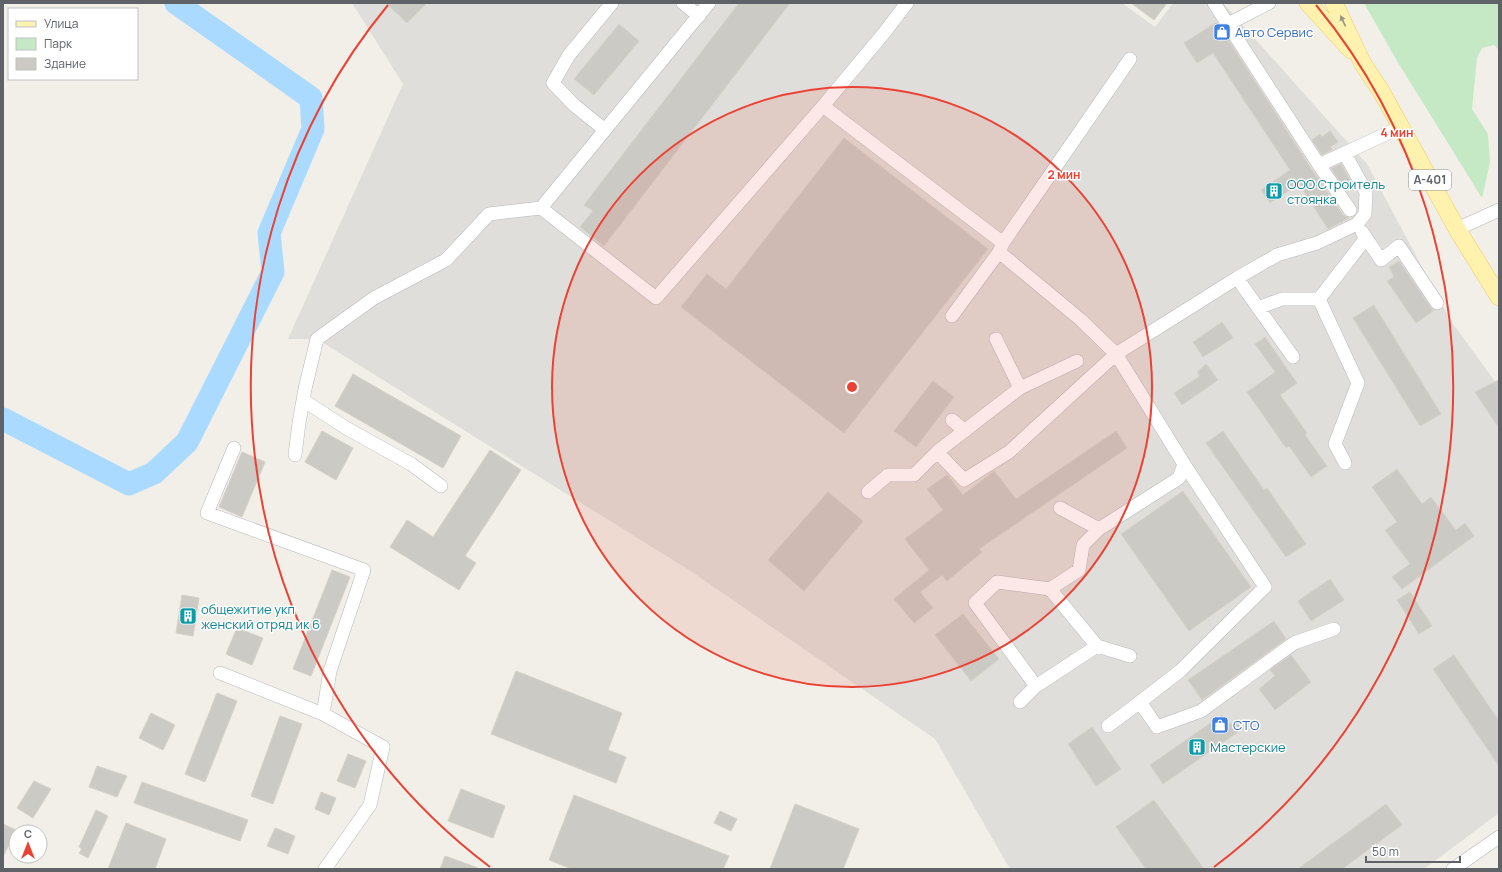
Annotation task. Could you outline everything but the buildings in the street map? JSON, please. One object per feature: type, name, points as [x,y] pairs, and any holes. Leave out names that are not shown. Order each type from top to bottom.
[{"type":"main road","name":"А-401","points":[[1308,3],[1363,64]]},
{"type":"main road","name":"А-401","points":[[1334,3],[1363,64],[1381,91],[1458,229],[1499,297]]},
{"type":"street","points":[[605,130],[574,105],[553,83],[569,55],[612,3]]},
{"type":"street","points":[[683,3],[699,16]]},
{"type":"street","points":[[295,455],[303,400],[317,339],[374,298],[446,260],[489,214],[541,208],[709,3]]},
{"type":"street","points":[[541,208],[656,298],[823,106],[884,34],[907,3]]},
{"type":"street","points":[[1214,3],[1350,210]]},
{"type":"street","points":[[1228,24],[1269,3]]},
{"type":"street","points":[[952,316],[1130,59]]},
{"type":"street","points":[[823,106],[1001,247],[1116,354],[1184,464],[1265,587],[1180,671],[1108,726]]},
{"type":"street","points":[[1319,165],[1400,127]]},
{"type":"street","points":[[937,452],[964,480],[1009,452],[1116,354],[1237,278],[1277,255],[1317,243],[1357,224],[1365,214],[1366,192],[1345,154]]},
{"type":"street","points":[[1458,229],[1499,210]]},
{"type":"street","points":[[1357,224],[1381,260],[1399,246],[1437,303]]},
{"type":"street","points":[[1319,299],[1366,238]]},
{"type":"street","points":[[1237,278],[1293,357]]},
{"type":"street","points":[[1258,308],[1282,299],[1319,299]]},
{"type":"street","points":[[1319,299],[1358,383],[1334,444],[1345,464]]},
{"type":"street","points":[[996,339],[1020,388]]},
{"type":"street","points":[[868,492],[888,475],[914,475],[937,452],[1020,388],[1077,361]]},
{"type":"street","points":[[303,400],[346,428],[411,464],[441,486]]},
{"type":"street","points":[[952,420],[965,431]]},
{"type":"street","points":[[234,448],[208,513],[364,570],[330,672],[323,714]]},
{"type":"street","points":[[1036,686],[975,603],[997,582],[1050,589],[1078,570],[1083,545],[1099,530],[1179,478],[1184,464]]},
{"type":"street","points":[[1060,508],[1099,530]]},
{"type":"street","points":[[1050,589],[1097,646],[1130,656]]},
{"type":"street","points":[[1140,702],[1157,727],[1201,711],[1294,643],[1334,629]]},
{"type":"street","points":[[1020,702],[1036,686],[1097,646]]},
{"type":"street","points":[[220,673],[323,714],[383,747],[370,805],[325,869]]},
{"type":"street","points":[[1453,869],[1499,837]]},
{"type":"shaded area","points":[[352,3],[1122,3],[1155,27],[1173,3],[1223,3],[1367,164],[1451,321],[1499,387],[1499,813],[1424,869],[1010,869],[935,739],[689,570],[317,339],[288,339],[403,84]]},
{"type":"green space","points":[[1364,3],[1499,3],[1499,50],[1494,45],[1482,48],[1477,58],[1472,109],[1488,134],[1490,162],[1482,198],[1397,61]]},
{"type":"waterway","points":[[3,419],[129,484],[154,473],[187,442],[273,272],[269,233],[313,129],[311,98],[176,3]]},
{"type":"place","name":"Авто Сервис","points":[[1222,32]]},
{"type":"place","name":"ООО Строитель стоянка","points":[[1274,191]]},
{"type":"place","name":"общежитие укп женский отряд ик 6","points":[[188,616]]},
{"type":"place","name":"СТО","points":[[1220,725]]},
{"type":"place","name":"Мастерские","points":[[1197,747]]}]
